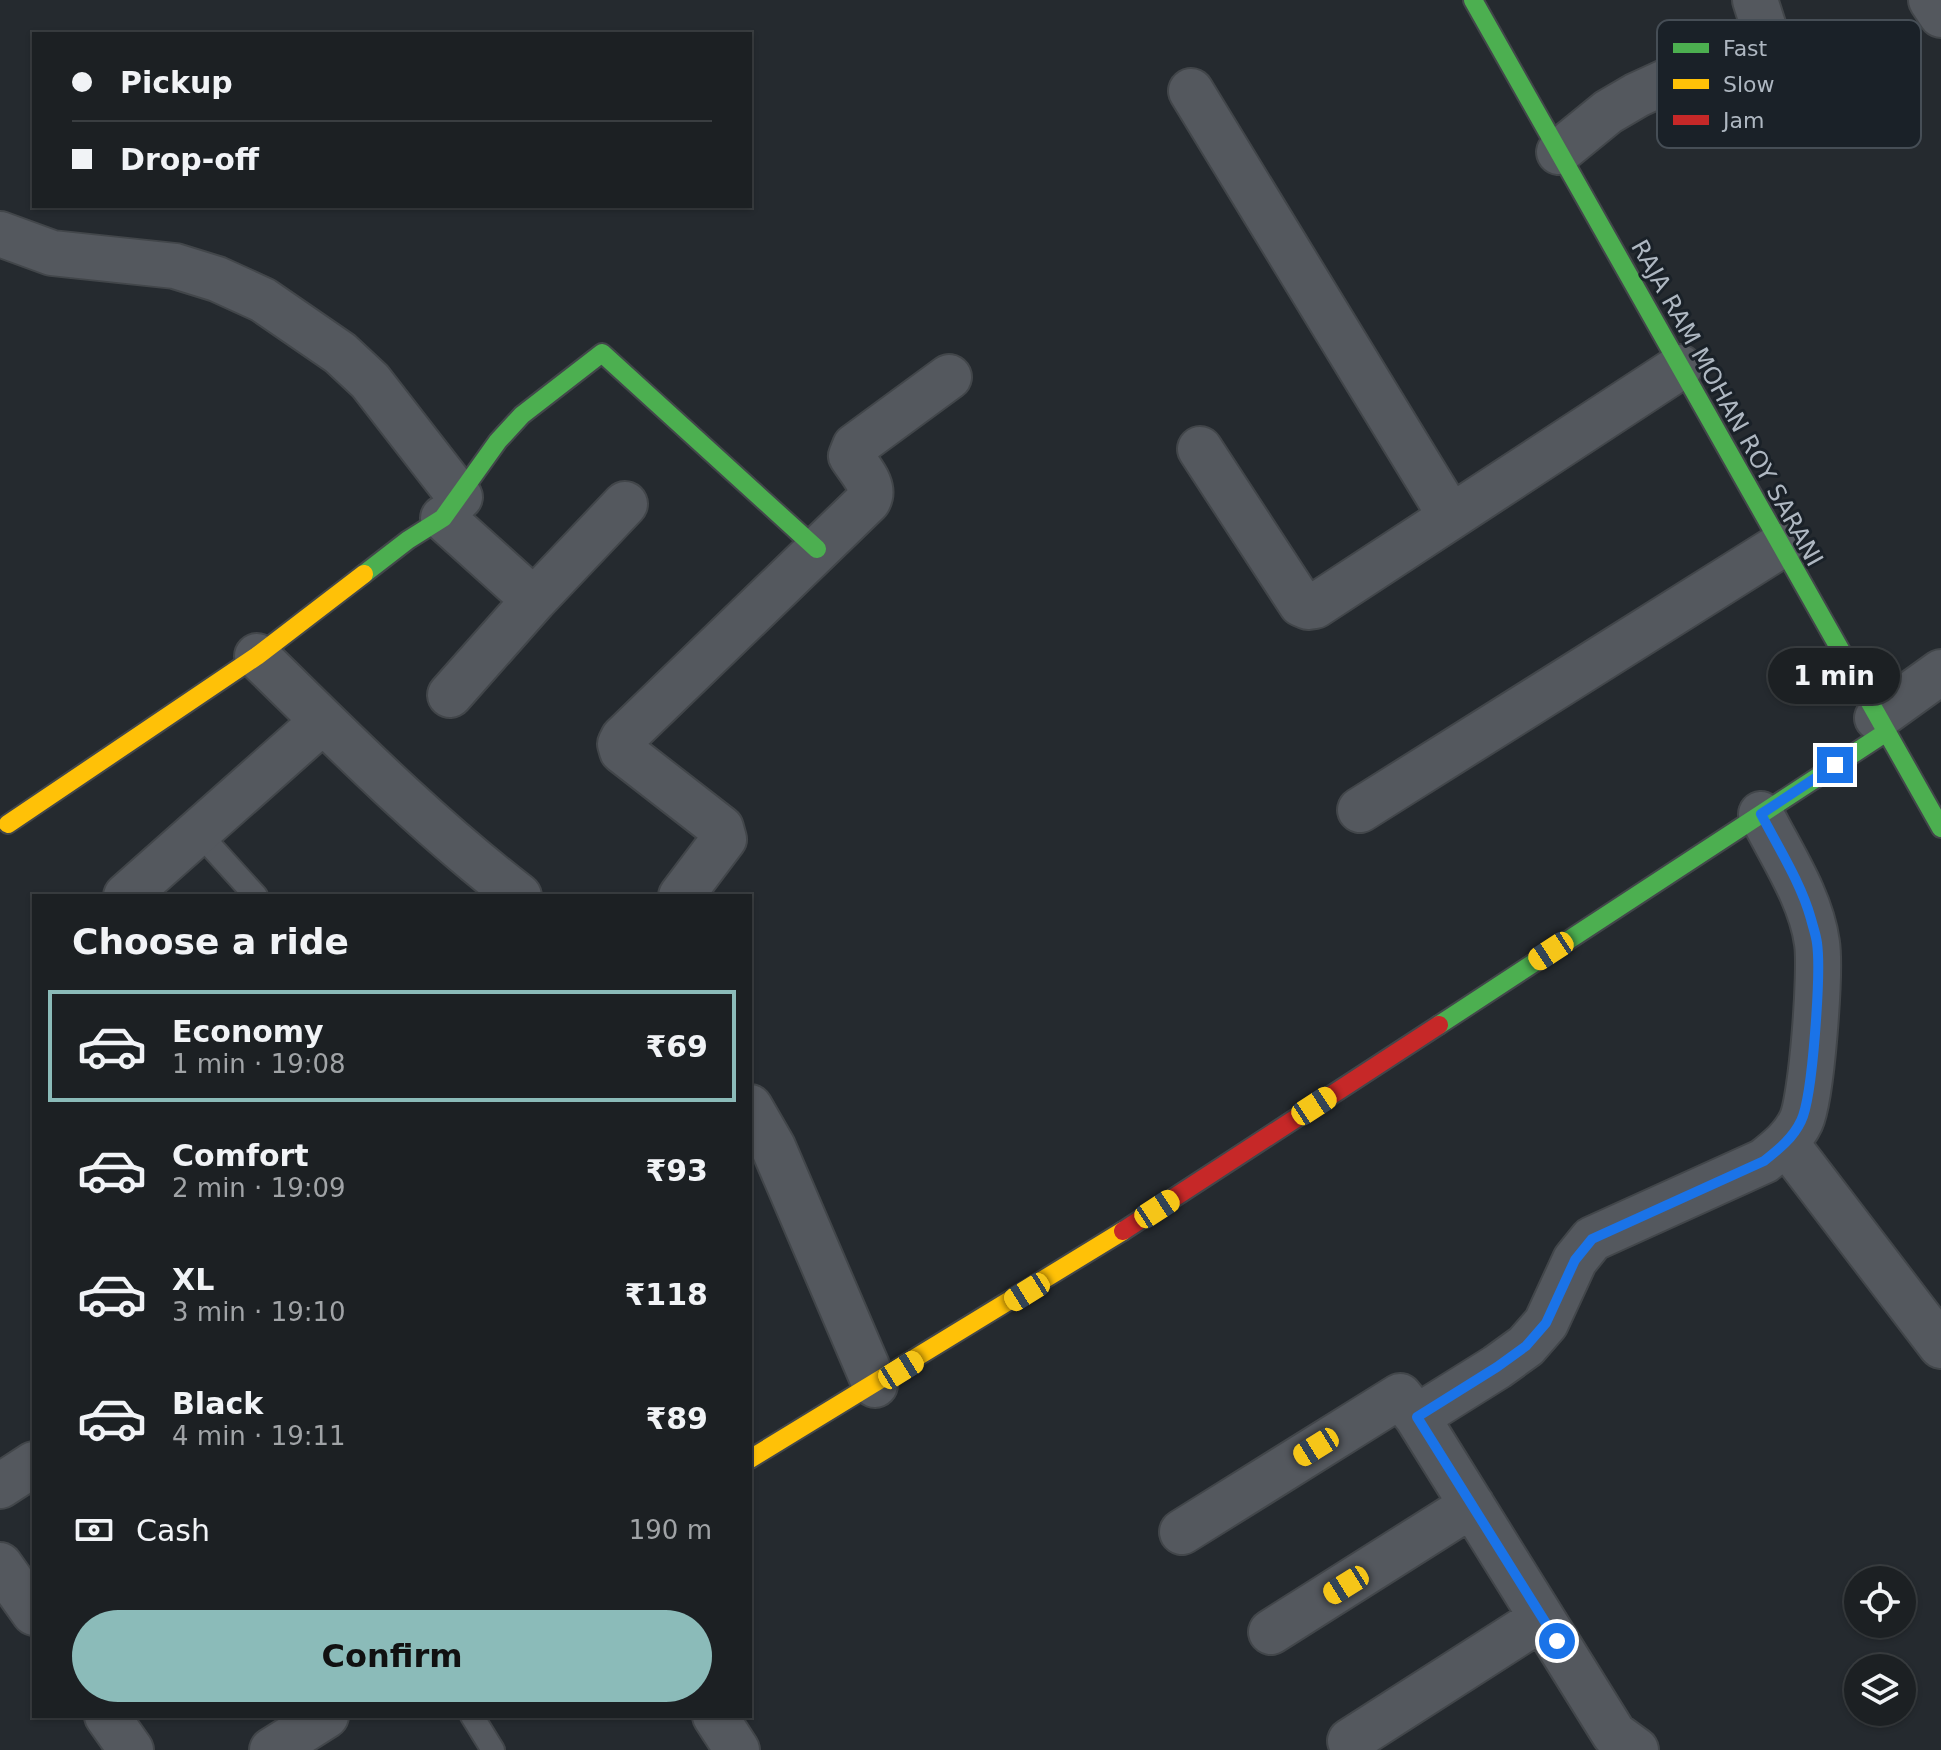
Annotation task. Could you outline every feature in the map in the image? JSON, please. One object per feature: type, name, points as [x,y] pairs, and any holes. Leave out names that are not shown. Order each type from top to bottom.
[{"type":"street","name":"RAJA RAM MOHAN ROY SARANI","points":[[1473,0],[1941,828]]},
{"type":"street","points":[[1755,0],[1761,20]]},
{"type":"street","points":[[1931,0],[1941,15]]},
{"type":"street","points":[[1559,152],[1608,112],[1657,86]]},
{"type":"street","points":[[1191,91],[1451,517]]},
{"type":"street","points":[[0,234],[52,253],[175,266],[217,279],[263,300],[340,353],[370,381],[452,507],[534,600]]},
{"type":"street","points":[[8,824],[257,656],[452,507],[498,441],[522,415],[602,353],[817,549]]},
{"type":"street","points":[[1200,449],[1301,604],[1315,606],[1680,367]]},
{"type":"street","points":[[683,894],[724,839],[724,834],[721,828],[622,751],[620,744],[623,738],[871,495],[871,487],[851,456],[855,446],[949,377]]},
{"type":"street","points":[[450,695],[625,504]]},
{"type":"street","points":[[1360,810],[1780,546]]},
{"type":"street","points":[[257,656],[449,838],[517,894]]},
{"type":"street","points":[[752,1458],[1078,1261],[1761,814],[1881,725],[1941,672]]},
{"type":"street","points":[[128,894],[323,721]]},
{"type":"street","points":[[1417,1417],[1526,1346],[1546,1323],[1575,1260],[1592,1239],[1764,1161],[1786,1143],[1802,1120],[1808,1096],[1818,971],[1817,943],[1810,915],[1797,885],[1761,814]]},
{"type":"street","points":[[752,1110],[773,1147],[875,1385]]},
{"type":"street","points":[[1786,1143],[1941,1346]]},
{"type":"street","points":[[1182,1532],[1397,1396],[1404,1398],[1614,1734],[1636,1750]]},
{"type":"street","points":[[0,1486],[32,1465]]},
{"type":"street","points":[[1271,1632],[1472,1505]]},
{"type":"street","points":[[0,1565],[32,1610]]},
{"type":"street","points":[[1350,1741],[1542,1618]]},
{"type":"street","points":[[108,1718],[131,1750]]},
{"type":"street","points":[[272,1750],[323,1718]]},
{"type":"street","points":[[716,1718],[737,1750]]},
{"type":"lane","points":[[198,832],[254,894]]},
{"type":"lane","points":[[473,1718],[493,1750]]},
{"type":"traffic: fast","points":[[1473,0],[1941,828]]},
{"type":"traffic: fast","points":[[364,574],[443,518],[498,441],[522,415],[602,353],[817,549]]},
{"type":"traffic: fast","points":[[1439,1025],[1885,733]]},
{"type":"traffic: slow","points":[[8,824],[257,656],[364,574]]},
{"type":"traffic: slow","points":[[752,1458],[1123,1231]]},
{"type":"traffic: jam","points":[[1123,1231],[1439,1025]]},
{"type":"route","points":[[1557,1641],[1417,1417],[1526,1346],[1546,1323],[1575,1260],[1592,1239],[1764,1161],[1786,1143],[1802,1120],[1808,1096],[1818,971],[1817,943],[1810,915],[1797,885],[1761,814],[1835,765]]}]
